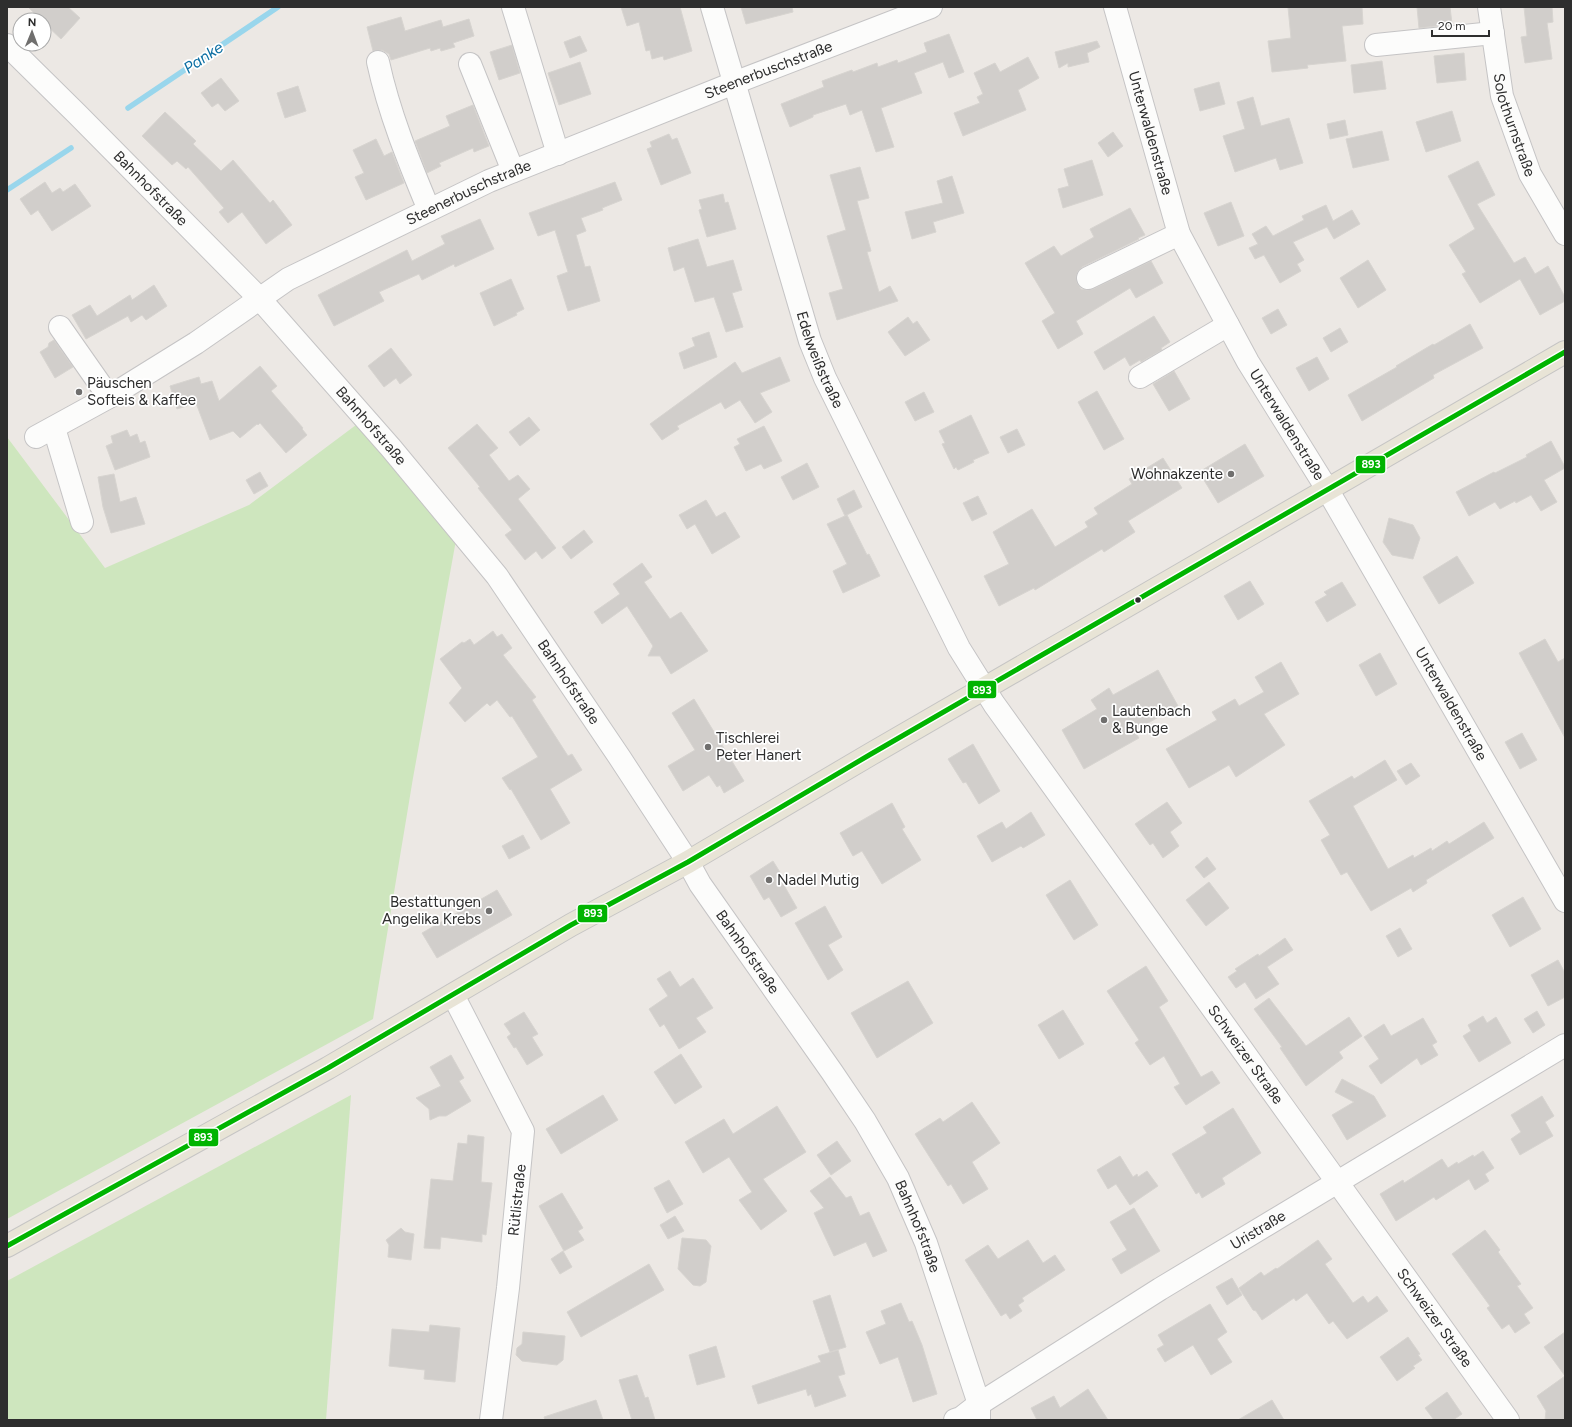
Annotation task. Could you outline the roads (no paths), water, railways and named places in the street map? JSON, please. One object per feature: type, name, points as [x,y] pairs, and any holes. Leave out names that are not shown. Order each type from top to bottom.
[{"type":"main road","points":[[7,1246],[328,1068],[572,925],[688,862],[1326,489],[1565,352]]},
{"type":"street","points":[[513,7],[558,154]]},
{"type":"street","name":"Edelweißstraße","points":[[712,7],[810,341],[825,378],[956,643],[984,690]]},
{"type":"street","name":"Steenerbuschstraße","points":[[82,522],[45,433],[109,397],[196,343],[258,298],[288,279],[489,181],[734,83],[931,7]]},
{"type":"street","name":"Unterwaldenstraße","points":[[1115,7],[1179,234],[1248,362],[1517,801],[1565,901]]},
{"type":"street","name":"Solothurnstraße","points":[[1489,7],[1502,96],[1530,174],[1565,234]]},
{"type":"street","points":[[1376,45],[1493,33]]},
{"type":"street","name":"Bahnhofstraße","points":[[7,45],[258,298],[391,448],[497,576],[620,758],[712,901],[866,1121],[898,1178],[926,1243],[979,1412]]},
{"type":"street","points":[[378,62],[384,89],[398,131],[429,210]]},
{"type":"street","points":[[470,64],[513,171]]},
{"type":"street","points":[[1088,278],[1179,234]]},
{"type":"street","points":[[1140,377],[1228,325]]},
{"type":"street","points":[[60,327],[109,397]]},
{"type":"street","name":"Schweizer Straße","points":[[984,690],[1508,1420]]},
{"type":"street","name":"Rütlistraße","points":[[453,995],[523,1131],[508,1288],[491,1420]]},
{"type":"street","name":"Uristraße","points":[[955,1420],[979,1412],[1160,1289],[1565,1045]]},
{"type":"waterway","name":"Panke","points":[[128,108],[278,7]]},
{"type":"waterway","name":"Panke","points":[[7,190],[71,148]]},
{"type":"place","name":"Päuschen Softeis & Kaffee","points":[[79,392]]},
{"type":"place","name":"Wohnakzente","points":[[1231,474]]},
{"type":"place","name":"Lautenbach & Bunge","points":[[1104,720]]},
{"type":"place","name":"Tischlerei Peter Hanert","points":[[708,747]]},
{"type":"place","name":"Nadel Mutig","points":[[769,880]]},
{"type":"place","name":"Bestattungen Angelika Krebs","points":[[489,911]]}]
